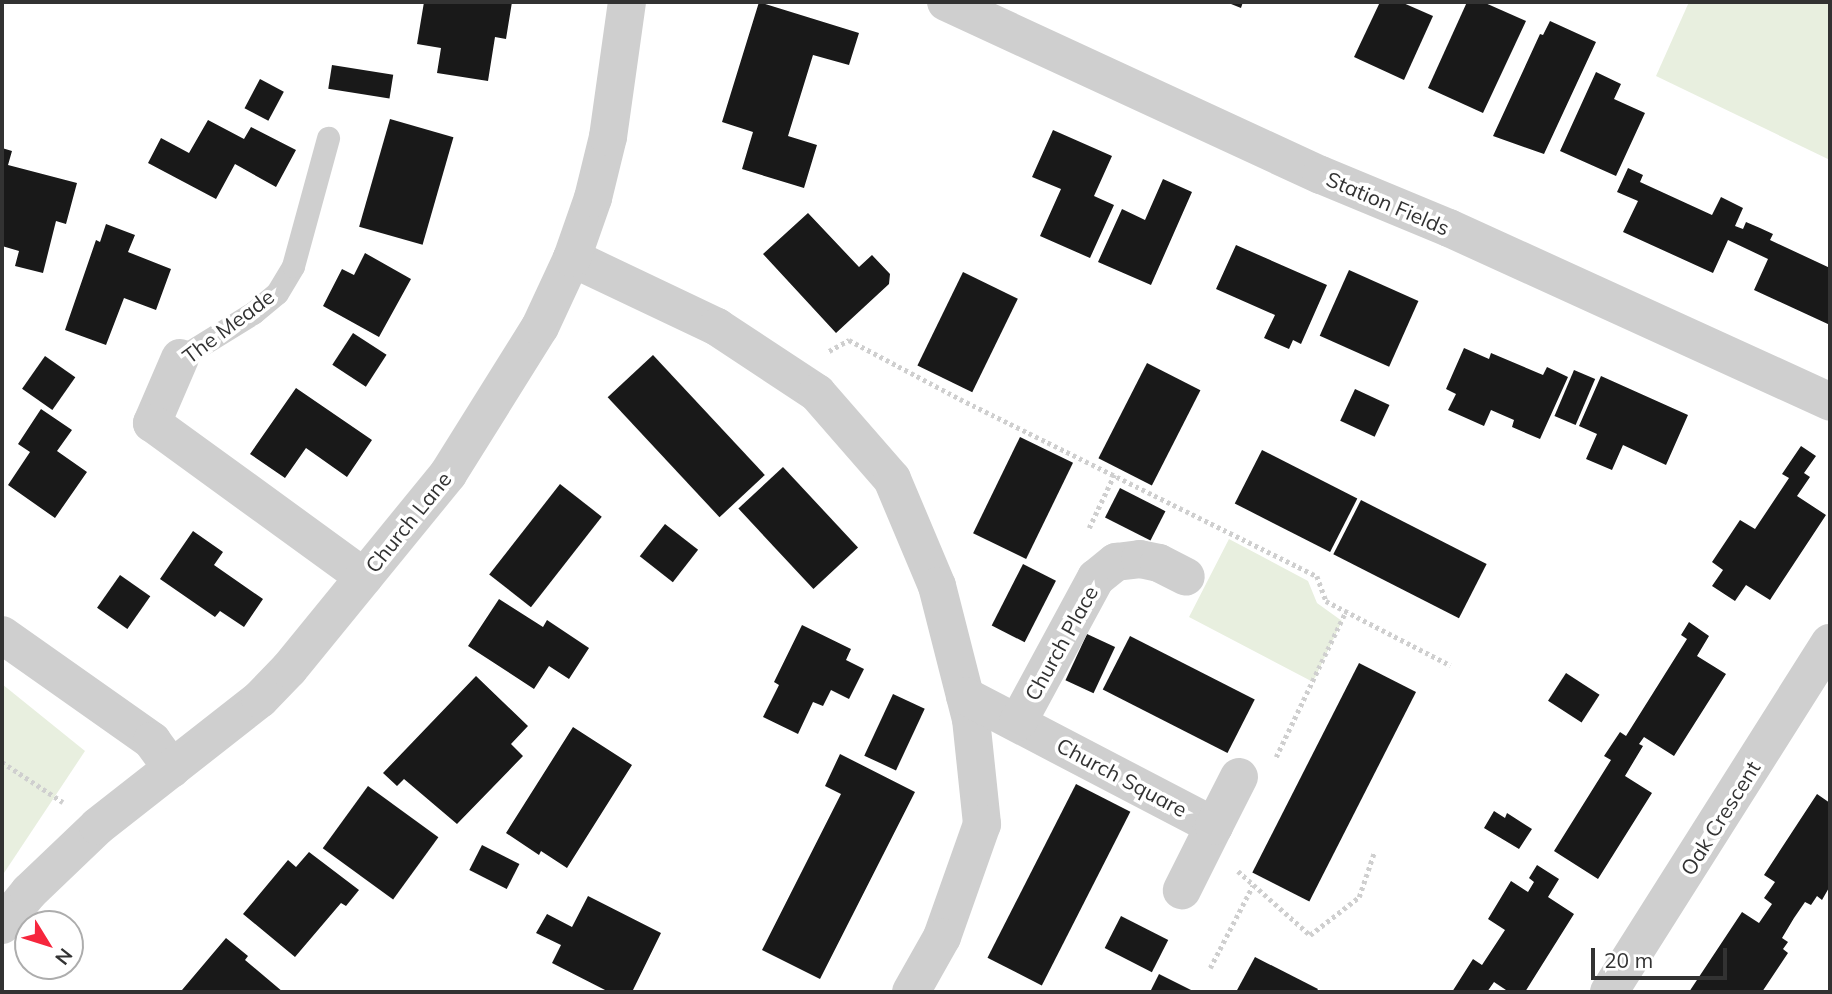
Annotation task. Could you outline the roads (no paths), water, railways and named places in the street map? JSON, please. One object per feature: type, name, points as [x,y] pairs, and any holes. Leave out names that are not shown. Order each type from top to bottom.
[{"type":"street","name":"Church Lane","points":[[2,925],[29,892],[98,826],[260,699],[289,669],[448,474],[540,327],[572,258],[593,198],[608,137],[627,2]]},
{"type":"street","name":"Station Fields","points":[[946,2],[1321,175],[1449,228],[1830,402]]},
{"type":"street","points":[[572,258],[717,327],[817,393],[892,479],[937,586],[971,719],[982,824],[942,937],[911,992]]},
{"type":"street","name":"The Meade","points":[[180,358],[152,423],[364,577]]},
{"type":"street","name":"Church Place","points":[[1018,722],[1096,578],[1116,562],[1140,559],[1160,563],[1186,577]]},
{"type":"street","points":[[2,635],[152,741],[172,769]]},
{"type":"street","name":"Oak Crescent","points":[[1609,992],[1830,643]]},
{"type":"street","name":"Church Square","points":[[965,696],[1018,722],[1210,834]]},
{"type":"street","points":[[1182,890],[1239,777]]},
{"type":"lane","name":"The Meade","points":[[180,358],[253,313],[276,293],[293,266],[328,138]]}]
